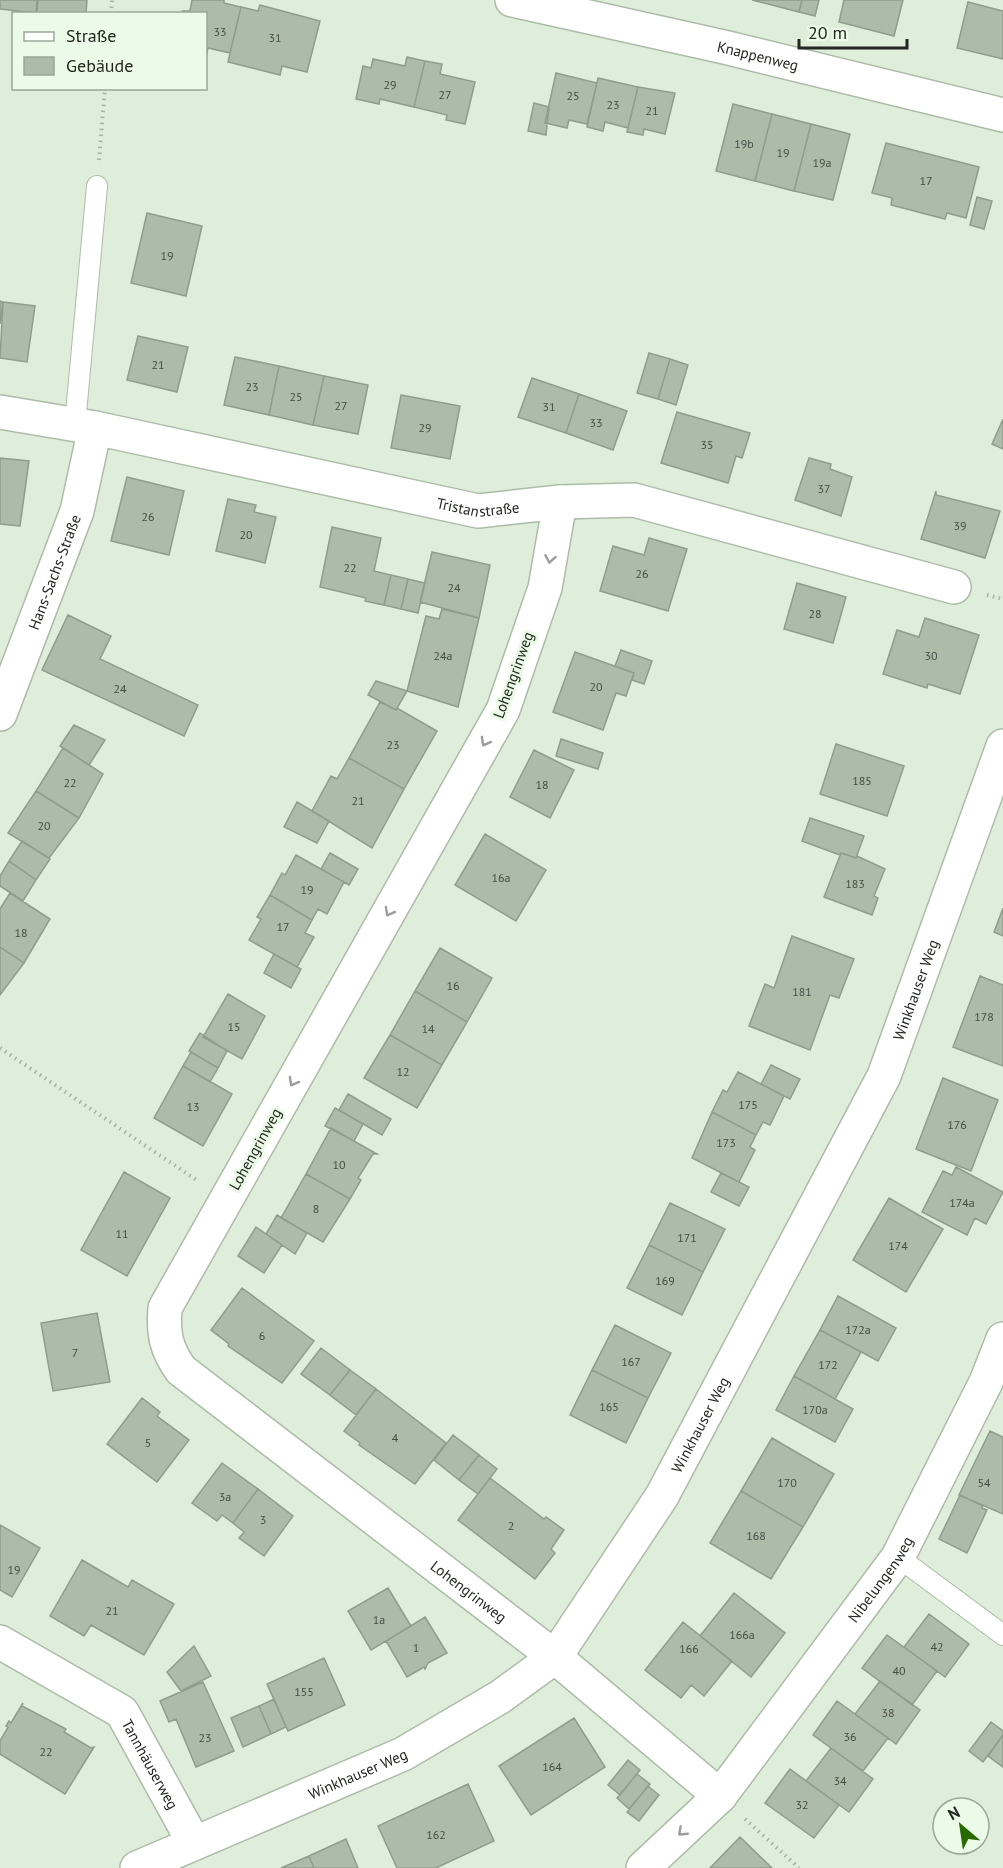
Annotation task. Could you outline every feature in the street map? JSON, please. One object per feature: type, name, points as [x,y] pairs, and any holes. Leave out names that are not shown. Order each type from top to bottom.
[{"type":"street","name":"Knappenweg","points":[[512,0],[724,47],[1003,115]]},
{"type":"street","name":"Tristanstraße","points":[[0,412],[85,426],[478,511],[560,501],[634,500],[954,587]]},
{"type":"street","name":"Hans-Sachs-Straße","points":[[0,714],[77,511],[85,426]]},
{"type":"street","name":"Lohengrinweg","points":[[555,1657],[182,1370],[169,1352],[163,1331],[165,1308],[503,710],[545,588],[560,501]]},
{"type":"street","name":"Winkhauser Weg","points":[[137,1868],[403,1754],[500,1697],[555,1657],[662,1496],[884,1076],[1003,746]]},
{"type":"street","name":"Nibelungenweg","points":[[643,1868],[720,1796],[897,1557],[986,1382],[1003,1339]]},
{"type":"street","name":"Tannhäuserweg","points":[[0,1642],[122,1712],[195,1843]]},
{"type":"street","points":[[555,1657],[720,1796]]},
{"type":"lane","points":[[85,426],[97,186]]},
{"type":"lane","points":[[897,1557],[1003,1635]]},
{"type":"path","points":[[97,186],[105,90]]},
{"type":"path","points":[[0,1048],[227,1199]]},
{"type":"path","points":[[720,1796],[798,1868]]},
{"type":"building","points":[[0,0],[37,0],[36,12],[0,9]]},
{"type":"building","points":[[38,0],[87,0],[86,12],[37,12]]},
{"type":"building","points":[[192,0],[224,0],[224,3],[241,7],[230,53],[208,48],[207,52],[207,12],[183,11],[190,11]]},
{"type":"building","points":[[752,0],[802,0],[799,12]]},
{"type":"building","points":[[802,0],[819,0],[815,16],[799,12]]},
{"type":"building","points":[[844,0],[903,0],[894,36],[839,22]]},
{"type":"building","points":[[968,2],[1003,11],[1003,59],[957,48]]},
{"type":"building","points":[[260,5],[320,21],[307,72],[282,66],[280,75],[228,62],[241,7],[258,11]]},
{"type":"building","points":[[407,57],[425,61],[414,107],[380,99],[379,104],[356,99],[363,66],[371,68],[373,59],[405,66]]},
{"type":"building","points":[[425,61],[442,64],[440,74],[475,82],[465,124],[446,120],[447,115],[414,107]]},
{"type":"building","points":[[556,73],[597,83],[587,124],[569,120],[567,128],[545,123]]},
{"type":"building","points":[[598,78],[638,87],[628,128],[605,122],[603,131],[587,127]]},
{"type":"building","points":[[638,87],[675,93],[665,134],[644,129],[643,135],[627,132]]},
{"type":"building","points":[[534,103],[549,107],[546,135],[528,131]]},
{"type":"building","points":[[733,104],[772,114],[755,181],[716,171]]},
{"type":"building","points":[[772,114],[811,124],[794,191],[755,181]]},
{"type":"building","points":[[811,124],[850,134],[833,200],[794,191]]},
{"type":"building","points":[[886,143],[979,167],[966,218],[947,213],[945,219],[891,205],[892,198],[872,193]]},
{"type":"building","points":[[977,197],[992,201],[984,229],[970,225]]},
{"type":"building","points":[[147,213],[202,226],[186,296],[131,283]]},
{"type":"building","points":[[0,301],[3,302],[0,324]]},
{"type":"building","points":[[3,302],[35,306],[27,362],[0,358]]},
{"type":"building","points":[[138,336],[188,347],[177,392],[127,380]]},
{"type":"building","points":[[649,353],[670,359],[658,399],[637,393]]},
{"type":"building","points":[[235,357],[279,366],[269,415],[224,405]]},
{"type":"building","points":[[670,359],[688,365],[676,405],[658,399]]},
{"type":"building","points":[[279,366],[324,376],[313,425],[269,415]]},
{"type":"building","points":[[324,376],[368,385],[358,434],[313,425]]},
{"type":"building","points":[[532,378],[579,394],[566,433],[518,417]]},
{"type":"building","points":[[579,394],[627,411],[613,450],[566,433]]},
{"type":"building","points":[[401,395],[460,406],[450,459],[391,448]]},
{"type":"building","points":[[677,412],[750,433],[742,458],[736,456],[728,483],[661,463]]},
{"type":"building","points":[[1003,419],[1003,449],[992,444]]},
{"type":"building","points":[[0,458],[29,461],[20,526],[0,524]]},
{"type":"building","points":[[809,458],[831,464],[830,469],[852,477],[841,516],[795,500]]},
{"type":"building","points":[[127,477],[184,491],[169,555],[111,541]]},
{"type":"building","points":[[936,491],[936,495],[1000,511],[985,558],[921,539]]},
{"type":"building","points":[[228,499],[256,505],[254,512],[276,517],[265,563],[216,551]]},
{"type":"building","points":[[332,527],[381,538],[374,571],[391,575],[384,605],[365,601],[366,598],[320,587]]},
{"type":"building","points":[[649,538],[687,549],[668,611],[600,591],[613,546],[644,555]]},
{"type":"building","points":[[432,552],[490,565],[479,618],[420,602]]},
{"type":"building","points":[[391,575],[408,579],[401,609],[384,605]]},
{"type":"building","points":[[408,579],[425,583],[418,613],[401,609]]},
{"type":"building","points":[[797,583],[846,597],[833,643],[784,629]]},
{"type":"building","points":[[442,609],[479,618],[458,707],[407,691],[426,616],[439,619]]},
{"type":"building","points":[[68,615],[111,636],[100,659],[198,705],[184,736],[42,670]]},
{"type":"building","points":[[925,618],[979,635],[960,694],[928,684],[927,688],[883,674],[897,630],[919,637]]},
{"type":"building","points":[[621,650],[652,661],[644,684],[632,680],[634,673],[615,666]]},
{"type":"building","points":[[575,652],[634,673],[626,696],[616,693],[603,730],[553,712]]},
{"type":"building","points":[[376,681],[407,691],[396,710],[368,695]]},
{"type":"building","points":[[380,702],[396,710],[397,708],[437,731],[404,789],[349,758]]},
{"type":"building","points":[[74,725],[105,740],[89,765],[60,746]]},
{"type":"building","points":[[561,739],[603,753],[598,769],[556,756]]},
{"type":"building","points":[[836,744],[904,766],[887,816],[820,794]]},
{"type":"building","points":[[63,748],[103,774],[79,818],[36,791]]},
{"type":"building","points":[[534,750],[574,770],[550,818],[510,797]]},
{"type":"building","points":[[349,758],[404,789],[372,848],[312,811],[331,776],[337,779]]},
{"type":"building","points":[[36,791],[79,818],[49,858],[8,833]]},
{"type":"building","points":[[297,802],[329,821],[317,843],[284,827]]},
{"type":"building","points":[[810,818],[864,836],[856,858],[841,853],[840,855],[802,841]]},
{"type":"building","points":[[485,834],[546,870],[516,921],[455,885]]},
{"type":"building","points":[[22,841],[50,859],[36,880],[9,861]]},
{"type":"building","points":[[330,853],[358,869],[349,885],[321,869]]},
{"type":"building","points":[[841,853],[856,858],[857,856],[885,869],[874,896],[878,898],[872,915],[824,897]]},
{"type":"building","points":[[296,855],[344,882],[327,914],[318,909],[312,920],[270,895],[282,873],[285,875]]},
{"type":"building","points":[[9,861],[36,880],[23,901],[0,886],[0,876]]},
{"type":"building","points":[[10,893],[50,919],[24,963],[0,947],[0,909]]},
{"type":"building","points":[[270,895],[312,920],[305,933],[314,937],[297,967],[249,940],[261,919],[257,917]]},
{"type":"building","points":[[1003,908],[1003,936],[994,932]]},
{"type":"building","points":[[792,936],[854,959],[839,998],[830,995],[810,1050],[749,1026],[765,984],[774,988]]},
{"type":"building","points":[[0,947],[24,963],[0,995]]},
{"type":"building","points":[[440,948],[492,978],[467,1022],[415,991]]},
{"type":"building","points":[[274,954],[301,969],[291,988],[264,973]]},
{"type":"building","points":[[980,976],[1003,985],[1003,1066],[953,1047]]},
{"type":"building","points":[[415,991],[467,1022],[442,1065],[390,1035]]},
{"type":"building","points":[[228,994],[265,1016],[242,1059],[203,1037]]},
{"type":"building","points":[[200,1033],[227,1051],[218,1068],[189,1051]]},
{"type":"building","points":[[390,1035],[442,1065],[417,1108],[364,1078]]},
{"type":"building","points":[[191,1052],[218,1068],[210,1082],[183,1066]]},
{"type":"building","points":[[771,1065],[800,1079],[790,1099],[761,1084]]},
{"type":"building","points":[[183,1066],[232,1094],[203,1146],[154,1118]]},
{"type":"building","points":[[738,1072],[784,1096],[770,1125],[763,1122],[756,1135],[712,1112],[723,1090],[727,1092]]},
{"type":"building","points":[[943,1078],[998,1100],[971,1171],[916,1149]]},
{"type":"building","points":[[348,1094],[391,1119],[382,1135],[339,1110]]},
{"type":"building","points":[[335,1108],[363,1124],[354,1141],[325,1126]]},
{"type":"building","points":[[712,1112],[756,1135],[750,1147],[755,1150],[739,1182],[692,1158]]},
{"type":"building","points":[[331,1128],[377,1154],[373,1154],[358,1178],[361,1180],[350,1199],[306,1174]]},
{"type":"building","points":[[956,1167],[1003,1192],[986,1224],[975,1218],[967,1235],[922,1212],[943,1171],[952,1175]]},
{"type":"building","points":[[124,1172],[170,1198],[127,1276],[81,1250]]},
{"type":"building","points":[[721,1173],[749,1187],[739,1206],[711,1192]]},
{"type":"building","points":[[306,1174],[350,1199],[323,1242],[281,1218]]},
{"type":"building","points":[[889,1198],[943,1229],[906,1292],[853,1260]]},
{"type":"building","points":[[670,1203],[725,1229],[703,1272],[649,1245]]},
{"type":"building","points":[[277,1215],[307,1233],[295,1254],[266,1234]]},
{"type":"building","points":[[256,1227],[282,1245],[264,1273],[238,1256]]},
{"type":"building","points":[[649,1245],[703,1272],[682,1315],[627,1288]]},
{"type":"building","points":[[242,1288],[314,1341],[282,1383],[228,1346],[229,1344],[211,1330]]},
{"type":"building","points":[[838,1296],[896,1328],[878,1361],[820,1330]]},
{"type":"building","points":[[97,1313],[110,1382],[53,1391],[41,1323]]},
{"type":"building","points":[[615,1325],[671,1353],[648,1398],[592,1370]]},
{"type":"building","points":[[820,1330],[861,1352],[835,1399],[794,1376]]},
{"type":"building","points":[[321,1348],[350,1370],[330,1395],[301,1374]]},
{"type":"building","points":[[350,1370],[376,1389],[356,1415],[330,1395]]},
{"type":"building","points":[[592,1370],[648,1398],[626,1443],[570,1415]]},
{"type":"building","points":[[794,1376],[853,1409],[835,1442],[776,1410]]},
{"type":"building","points":[[376,1389],[446,1443],[415,1484],[359,1445],[360,1443],[344,1431]]},
{"type":"building","points":[[142,1398],[160,1412],[157,1416],[189,1440],[157,1482],[107,1444]]},
{"type":"building","points":[[990,1431],[1003,1437],[1003,1514],[959,1495]]},
{"type":"building","points":[[453,1435],[479,1455],[459,1480],[434,1460]]},
{"type":"building","points":[[772,1438],[834,1474],[803,1527],[741,1491]]},
{"type":"building","points":[[479,1455],[497,1469],[478,1494],[459,1480]]},
{"type":"building","points":[[222,1463],[258,1489],[233,1523],[222,1515],[217,1521],[192,1503]]},
{"type":"building","points":[[490,1478],[544,1519],[546,1517],[564,1530],[551,1549],[555,1553],[535,1579],[458,1520]]},
{"type":"building","points":[[258,1489],[293,1516],[264,1556],[239,1538],[244,1532],[233,1523]]},
{"type":"building","points":[[741,1491],[803,1527],[771,1579],[710,1543]]},
{"type":"building","points":[[960,1495],[987,1510],[967,1553],[939,1539]]},
{"type":"building","points":[[0,1525],[40,1548],[12,1597],[0,1590]]},
{"type":"building","points":[[82,1560],[128,1587],[132,1580],[174,1604],[144,1655],[91,1625],[84,1636],[50,1616]]},
{"type":"building","points":[[388,1588],[411,1626],[371,1650],[348,1611]]},
{"type":"building","points":[[734,1593],[785,1633],[751,1677],[700,1636]]},
{"type":"building","points":[[929,1614],[969,1644],[945,1677],[904,1647]]},
{"type":"building","points":[[425,1617],[447,1653],[428,1663],[425,1669],[424,1667],[407,1677],[386,1641]]},
{"type":"building","points":[[683,1622],[732,1661],[704,1696],[691,1685],[681,1698],[645,1670]]},
{"type":"building","points":[[887,1635],[937,1671],[912,1705],[862,1668]]},
{"type":"building","points":[[194,1646],[211,1676],[181,1691],[167,1672]]},
{"type":"building","points":[[324,1658],[345,1705],[288,1731],[267,1684]]},
{"type":"building","points":[[880,1681],[920,1710],[896,1744],[855,1714]]},
{"type":"building","points":[[203,1682],[234,1751],[196,1767],[176,1719],[169,1722],[160,1701]]},
{"type":"building","points":[[274,1699],[286,1727],[271,1734],[259,1706]]},
{"type":"building","points":[[837,1701],[888,1738],[863,1771],[813,1735]]},
{"type":"building","points":[[23,1703],[22,1706],[66,1729],[64,1732],[91,1748],[94,1747],[65,1794],[0,1754],[0,1741],[8,1727],[6,1726],[9,1721],[11,1723]]},
{"type":"building","points":[[259,1706],[271,1734],[243,1747],[231,1718]]},
{"type":"building","points":[[574,1718],[605,1767],[531,1815],[499,1766]]},
{"type":"building","points":[[991,1722],[1003,1731],[1003,1735],[983,1762],[969,1751]]},
{"type":"building","points":[[1003,1735],[1003,1767],[988,1756]]},
{"type":"building","points":[[831,1748],[873,1779],[849,1812],[806,1781]]},
{"type":"building","points":[[628,1760],[640,1770],[620,1795],[608,1785]]},
{"type":"building","points":[[790,1769],[839,1805],[814,1838],[765,1803]]},
{"type":"building","points":[[637,1774],[650,1784],[629,1809],[617,1798]]},
{"type":"building","points":[[468,1784],[494,1841],[436,1868],[397,1868],[378,1826]]},
{"type":"building","points":[[648,1786],[659,1795],[639,1821],[627,1812]]},
{"type":"building","points":[[740,1837],[772,1868],[710,1868]]},
{"type":"building","points":[[346,1839],[358,1868],[314,1868],[309,1856]]},
{"type":"building","points":[[309,1856],[314,1868],[281,1868]]}]
